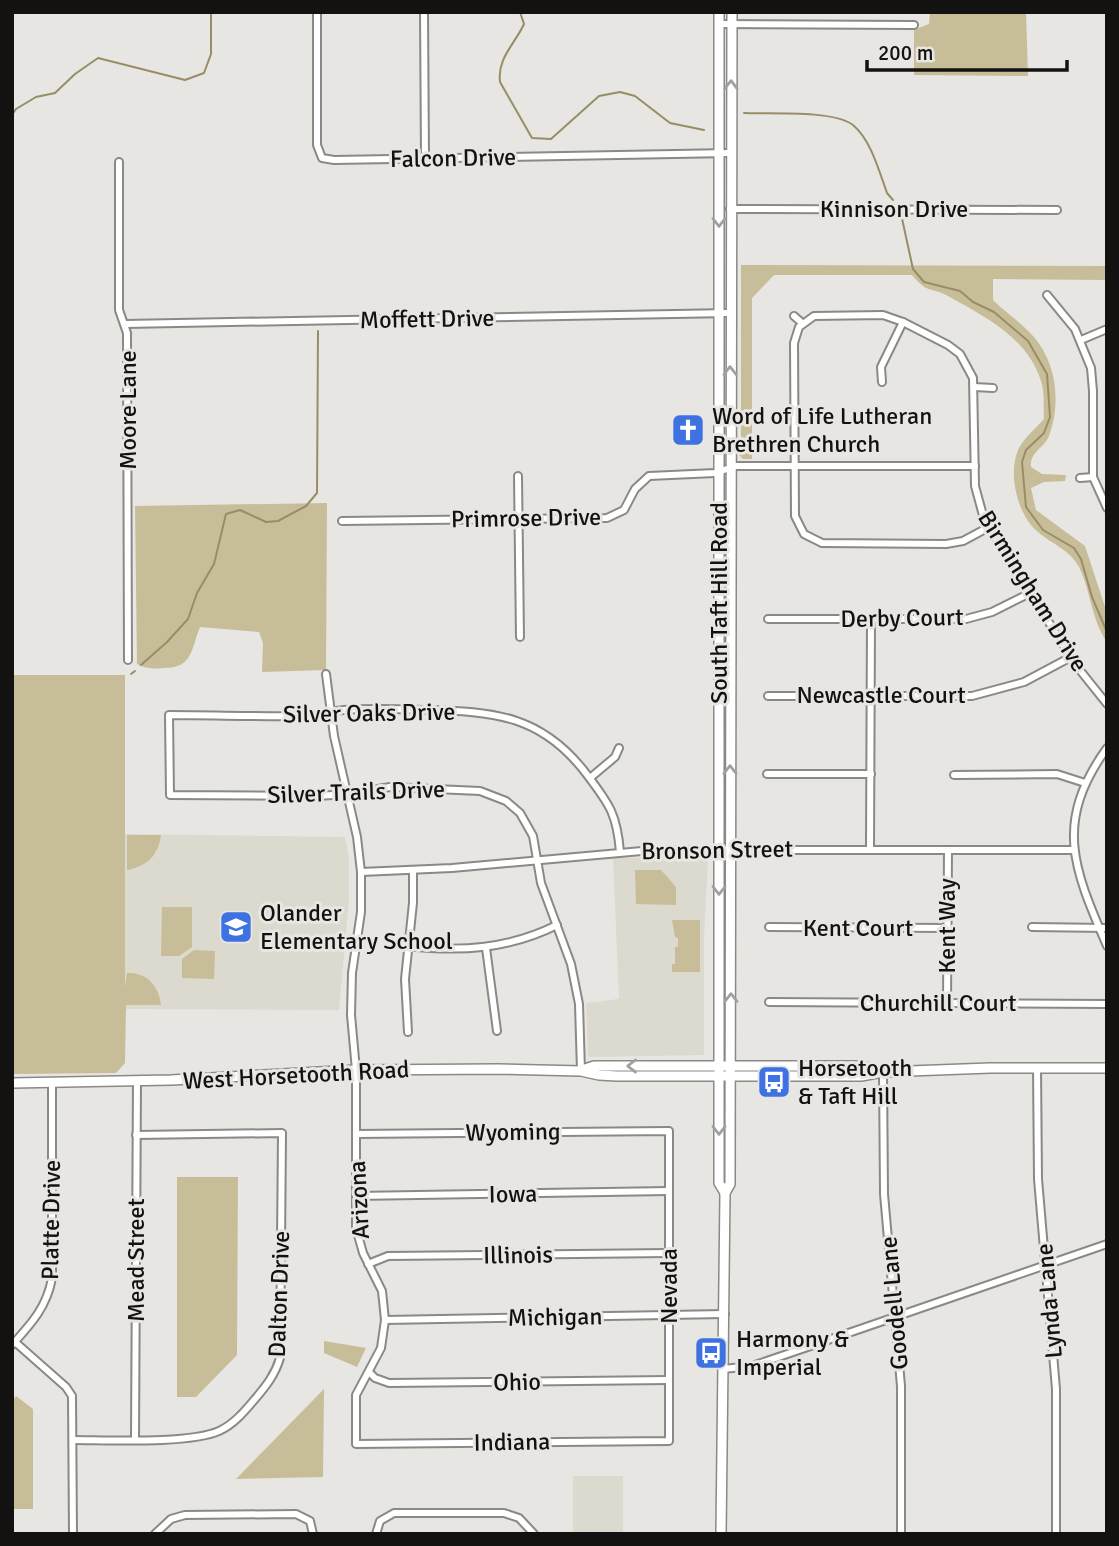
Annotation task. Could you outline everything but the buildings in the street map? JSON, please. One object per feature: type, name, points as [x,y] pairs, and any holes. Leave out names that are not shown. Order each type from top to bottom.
[{"type":"main road","name":"South Taft Hill Road","points":[[719,12],[719,1183],[725,1193]]},
{"type":"main road","name":"South Taft Hill Road","points":[[720,1534],[725,1193],[730,1184],[731,1071],[732,12]]},
{"type":"main road","name":"West Horsetooth Road","points":[[12,1083],[137,1081],[356,1070],[498,1069],[580,1071],[600,1075],[731,1071],[861,1076],[883,1072],[1107,1068]]},
{"type":"street","name":"Falcon Drive","points":[[317,12],[317,145],[322,158],[425,159],[730,153]]},
{"type":"street","points":[[424,12],[425,159]]},
{"type":"street","points":[[719,23],[914,25]]},
{"type":"street","name":"Moore Lane","points":[[118,162],[119,310],[127,333],[128,660]]},
{"type":"street","name":"Kinnison Drive","points":[[730,209],[1057,210]]},
{"type":"street","points":[[1047,295],[1070,321],[1089,361],[1093,384],[1093,477],[1107,508]]},
{"type":"street","name":"Moffett Drive","points":[[125,324],[730,313]]},
{"type":"street","name":"Birmingham Drive","points":[[802,323],[808,318],[821,315],[883,315],[903,322],[956,350],[970,369],[974,387],[976,495],[989,527],[1071,657],[1107,704]]},
{"type":"street","points":[[794,316],[802,323],[794,343],[795,516],[804,534],[822,543],[946,544],[963,541],[989,527]]},
{"type":"street","points":[[882,382],[881,367],[903,322]]},
{"type":"street","points":[[1081,340],[1107,329]]},
{"type":"street","points":[[974,387],[993,388]]},
{"type":"street","points":[[730,467],[975,466]]},
{"type":"street","name":"Primrose Drive","points":[[342,522],[612,516],[624,510],[639,483],[649,476],[719,472],[730,467]]},
{"type":"street","points":[[518,476],[520,637]]},
{"type":"street","points":[[1080,478],[1093,477]]},
{"type":"street","points":[[796,541],[804,534]]},
{"type":"street","name":"Derby Court","points":[[768,619],[966,619],[992,612],[1030,593]]},
{"type":"street","points":[[870,850],[871,620]]},
{"type":"street","name":"Newcastle Court","points":[[768,696],[961,697],[1024,682],[1071,657]]},
{"type":"street","name":"Arizona","points":[[326,674],[330,712],[357,837],[361,872],[361,912],[354,952],[351,999],[356,1070],[357,1237],[382,1291],[385,1320],[381,1348],[359,1387],[354,1404],[356,1444]]},
{"type":"street","name":"Silver Oaks Drive","points":[[170,795],[169,715],[309,716],[370,709],[481,711],[528,724],[569,753],[613,810],[618,825],[620,852]]},
{"type":"street","points":[[590,778],[615,757],[619,748]]},
{"type":"street","points":[[1107,748],[1078,799],[1074,850],[1080,879],[1103,928],[1107,946]]},
{"type":"street","points":[[767,774],[871,774]]},
{"type":"street","points":[[954,775],[1057,774],[1085,783]]},
{"type":"street","name":"Silver Trails Drive","points":[[170,795],[348,794],[390,787],[471,790],[489,793],[506,801],[524,819],[533,836],[544,893],[571,964],[579,1004],[580,1071]]},
{"type":"street","name":"Bronson Street","points":[[361,872],[620,852],[719,849],[1074,850]]},
{"type":"street","name":"Kent Way","points":[[947,1003],[948,850]]},
{"type":"street","points":[[408,1032],[405,988],[413,903],[413,870]]},
{"type":"street","points":[[408,946],[442,950],[486,948],[526,938],[557,925]]},
{"type":"street","name":"Kent Court","points":[[769,927],[947,928]]},
{"type":"street","points":[[1031,927],[1103,928]]},
{"type":"street","points":[[486,948],[497,1031]]},
{"type":"street","name":"Churchill Court","points":[[769,1002],[1107,1004]]},
{"type":"street","name":"Lynda Lane","points":[[1037,1068],[1038,1179],[1056,1389],[1056,1534]]},
{"type":"street","name":"Goodell Lane","points":[[883,1072],[883,1180],[901,1385],[901,1534]]},
{"type":"street","name":"Mead Street","points":[[135,1439],[137,1081]]},
{"type":"street","name":"Platte Drive","points":[[14,1344],[47,1301],[52,1278],[52,1082]]},
{"type":"street","name":"Wyoming","points":[[356,1134],[669,1131]]},
{"type":"street","name":"Nevada","points":[[669,1131],[669,1441]]},
{"type":"street","name":"Dalton Drive","points":[[73,1440],[195,1438],[216,1433],[237,1420],[276,1371],[281,1350],[282,1133],[136,1135]]},
{"type":"street","name":"Iowa","points":[[356,1196],[669,1191]]},
{"type":"street","points":[[723,1369],[752,1366],[1107,1244]]},
{"type":"street","name":"Illinois","points":[[368,1264],[388,1256],[669,1253]]},
{"type":"street","name":"Michigan","points":[[385,1320],[725,1314]]},
{"type":"street","points":[[14,1344],[66,1387],[72,1396],[73,1534]]},
{"type":"street","name":"Ohio","points":[[369,1372],[375,1378],[389,1383],[669,1380]]},
{"type":"street","name":"Indiana","points":[[356,1444],[669,1441]]},
{"type":"street","points":[[376,1534],[380,1521],[394,1513],[504,1513],[519,1518],[534,1534]]},
{"type":"street","points":[[155,1534],[171,1519],[185,1515],[282,1514],[306,1517],[312,1524],[313,1534]]},
{"type":"shaded area","points":[[930,12],[1026,12],[1028,76],[914,75],[914,30],[929,24]]},
{"type":"shaded area","points":[[741,265],[1107,266],[1107,280],[993,279],[993,300],[1034,337],[1048,359],[1056,398],[1053,424],[1047,440],[1034,454],[1031,467],[1042,474],[1066,475],[1065,481],[1044,482],[1031,488],[1036,510],[1085,546],[1107,613],[1107,642],[1098,624],[1079,567],[1066,552],[1031,524],[1024,515],[1016,493],[1014,469],[1019,448],[1044,419],[1044,400],[1035,366],[1015,340],[976,312],[942,293],[926,288],[912,275],[774,275],[752,298],[752,459],[743,459],[739,455]]},
{"type":"shaded area","points":[[327,503],[326,670],[262,672],[263,643],[259,632],[200,627],[190,656],[181,665],[153,668],[137,664],[135,506]]},
{"type":"shaded area","points":[[12,675],[125,675],[125,988],[127,973],[140,975],[155,986],[161,1005],[126,1005],[125,1063],[116,1073],[12,1074]]},
{"type":"shaded area","name":"Olander Elementary School","points":[[125,834],[345,837],[349,858],[349,898],[339,1010],[125,1009]]},
{"type":"shaded area","points":[[127,835],[161,835],[157,849],[150,859],[127,870]]},
{"type":"shaded area","points":[[708,857],[704,936],[704,1055],[590,1057],[586,1003],[619,999],[613,858]]},
{"type":"shaded area","points":[[635,870],[661,870],[676,887],[676,905],[636,904]]},
{"type":"shaded area","points":[[162,907],[192,907],[192,947],[179,956],[161,956]]},
{"type":"shaded area","points":[[672,920],[700,920],[700,972],[672,972],[678,938],[675,937]]},
{"type":"shaded area","points":[[194,950],[215,951],[214,979],[182,978],[182,959]]},
{"type":"shaded area","points":[[177,1177],[238,1177],[237,1355],[196,1397],[177,1397]]},
{"type":"shaded area","points":[[324,1341],[366,1348],[357,1367],[324,1353]]},
{"type":"shaded area","points":[[324,1389],[323,1477],[236,1479]]},
{"type":"shaded area","points":[[16,1396],[33,1409],[33,1509],[12,1509],[12,1401]]},
{"type":"shaded area","points":[[573,1476],[623,1476],[623,1534],[573,1534]]},
{"type":"waterway","points":[[12,115],[16,109],[36,97],[55,93],[75,74],[98,58],[185,80],[204,73],[211,54],[211,12]]},
{"type":"waterway","points":[[520,12],[524,24],[504,58],[500,82],[532,138],[551,139],[599,96],[620,92],[635,96],[670,123],[704,130]]},
{"type":"waterway","points":[[744,113],[817,115],[844,120],[853,125],[870,147],[887,193],[893,200]]},
{"type":"waterway","points":[[901,214],[913,269],[924,282],[960,291],[973,302],[994,312],[1028,341],[1047,374],[1050,417],[1044,433],[1026,450],[1022,462],[1026,507],[1043,530],[1074,548],[1081,559],[1092,597],[1107,632]]},
{"type":"waterway","points":[[141,665],[188,619],[197,593],[214,564],[226,514],[240,510],[266,522],[278,521],[306,506],[317,493],[318,331]]},
{"type":"waterway","points":[[131,674],[135,671]]},
{"type":"place","name":"Word of Life Lutheran Brethren Church","points":[[688,430]]},
{"type":"place","name":"Olander Elementary School","points":[[236,927]]},
{"type":"place","name":"Horsetooth & Taft Hill","points":[[774,1082]]},
{"type":"place","name":"Harmony & Imperial","points":[[711,1353]]}]
